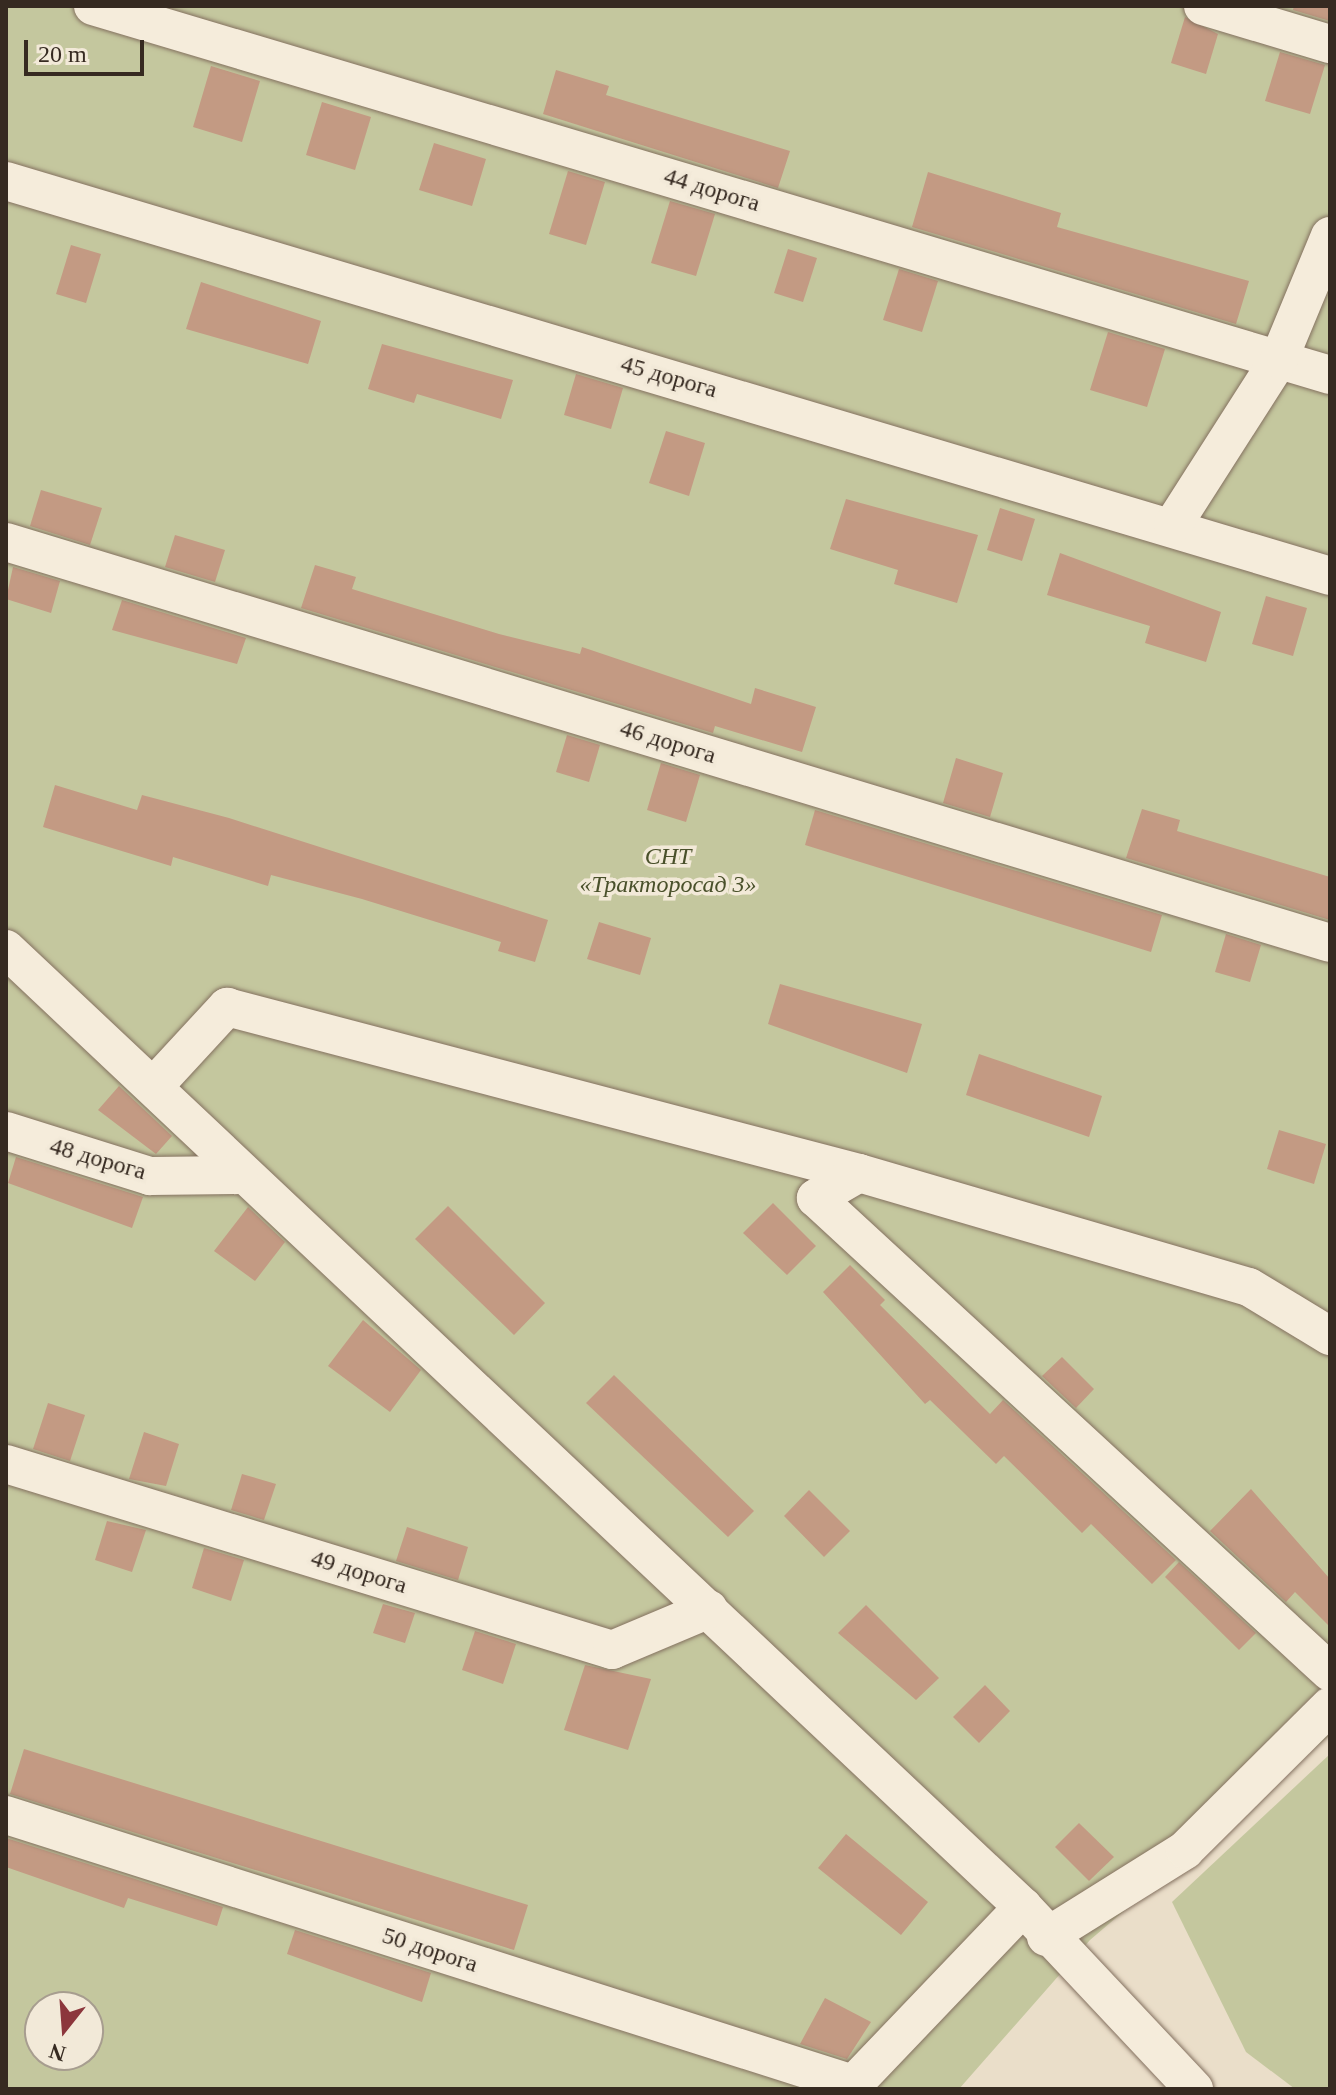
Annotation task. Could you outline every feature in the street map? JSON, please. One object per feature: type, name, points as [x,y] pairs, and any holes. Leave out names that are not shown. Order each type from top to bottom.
[{"type":"street","name":"44 дорога","points":[[93,6],[1330,375]]},
{"type":"street","points":[[1203,6],[1330,44]]},
{"type":"street","name":"45 дорога","points":[[6,181],[1173,525],[1330,576]]},
{"type":"street","points":[[1173,525],[1279,359],[1330,236]]},
{"type":"street","name":"46 дорога","points":[[6,542],[1330,943]]},
{"type":"street","points":[[6,949],[154,1086],[239,1175],[709,1609],[1023,1907],[1046,1937],[1194,2089]]},
{"type":"street","points":[[154,1086],[227,1007],[859,1173],[1249,1287],[1330,1336]]},
{"type":"street","name":"48 дорога","points":[[6,1131],[150,1176],[239,1175]]},
{"type":"street","points":[[859,1173],[816,1198],[1330,1672]]},
{"type":"street","name":"49 дорога","points":[[6,1464],[612,1650],[709,1609]]},
{"type":"street","points":[[1046,1937],[1185,1850],[1330,1706]]},
{"type":"street","name":"50 дорога","points":[[6,1815],[851,2086]]},
{"type":"street","points":[[851,2086],[1023,1907]]},
{"type":"green space","name":"СНТ «Тракторосад 3»","points":[[6,6],[1330,6],[1330,1735],[1090,1940],[959,2089],[6,2089]]},
{"type":"green space","points":[[1330,1754],[1330,2089],[1295,2089],[1246,2052],[1172,1902]]},
{"type":"building","points":[[1294,6],[1330,6],[1330,21],[1293,10]]},
{"type":"building","points":[[1185,17],[1218,34],[1206,74],[1171,63]]},
{"type":"building","points":[[1280,52],[1325,65],[1310,114],[1265,101]]},
{"type":"building","points":[[211,66],[260,81],[242,142],[193,127]]},
{"type":"building","points":[[556,70],[609,86],[606,95],[790,151],[778,188],[543,114]]},
{"type":"building","points":[[322,102],[371,117],[355,170],[306,155]]},
{"type":"building","points":[[434,143],[486,159],[472,206],[419,190]]},
{"type":"building","points":[[568,171],[605,182],[586,245],[549,234]]},
{"type":"building","points":[[928,172],[1061,213],[1057,227],[1249,281],[1236,324],[912,227]]},
{"type":"building","points":[[670,201],[715,214],[696,276],[651,263]]},
{"type":"building","points":[[71,245],[101,254],[86,303],[56,294]]},
{"type":"building","points":[[788,249],[817,258],[803,302],[774,293]]},
{"type":"building","points":[[899,269],[938,281],[922,332],[883,320]]},
{"type":"building","points":[[201,282],[321,321],[308,364],[186,329]]},
{"type":"building","points":[[1108,332],[1165,349],[1147,407],[1090,390]]},
{"type":"building","points":[[382,344],[513,380],[501,419],[417,394],[414,403],[368,389]]},
{"type":"building","points":[[576,374],[623,388],[611,429],[564,415]]},
{"type":"building","points":[[666,431],[705,443],[689,496],[649,483]]},
{"type":"building","points":[[41,490],[102,508],[90,545],[30,526]]},
{"type":"building","points":[[846,499],[978,535],[957,603],[894,584],[898,570],[830,549]]},
{"type":"building","points":[[1000,508],[1035,519],[1022,561],[987,550]]},
{"type":"building","points":[[175,535],[225,550],[215,582],[165,567]]},
{"type":"building","points":[[1060,553],[1221,612],[1206,662],[1145,643],[1150,626],[1047,595]]},
{"type":"building","points":[[315,565],[356,577],[352,589],[499,634],[580,654],[582,647],[751,704],[755,688],[816,707],[802,752],[715,726],[713,733],[301,608]]},
{"type":"building","points":[[13,567],[60,581],[51,613],[6,599]]},
{"type":"building","points":[[1266,596],[1307,608],[1293,656],[1252,644]]},
{"type":"building","points":[[122,600],[246,638],[237,664],[112,630]]},
{"type":"building","points":[[567,735],[600,745],[589,782],[556,772]]},
{"type":"building","points":[[956,758],[1003,773],[990,817],[943,803]]},
{"type":"building","points":[[661,763],[700,775],[686,822],[647,810]]},
{"type":"building","points":[[55,785],[137,810],[142,795],[229,818],[548,920],[535,962],[498,951],[501,942],[362,899],[271,875],[268,886],[173,857],[171,866],[43,827]]},
{"type":"building","points":[[1142,809],[1180,820],[1177,831],[1330,877],[1330,920],[1126,858]]},
{"type":"building","points":[[815,810],[1162,915],[1151,952],[805,845]]},
{"type":"building","points":[[599,922],[651,938],[640,975],[587,959]]},
{"type":"building","points":[[1226,934],[1261,945],[1250,982],[1215,972]]},
{"type":"building","points":[[780,984],[922,1024],[907,1073],[768,1024]]},
{"type":"building","points":[[979,1054],[1102,1096],[1089,1137],[966,1095]]},
{"type":"building","points":[[119,1086],[172,1136],[156,1154],[98,1110]]},
{"type":"building","points":[[1279,1130],[1326,1144],[1314,1184],[1267,1169]]},
{"type":"building","points":[[16,1157],[143,1197],[132,1228],[8,1183]]},
{"type":"building","points":[[773,1203],[816,1246],[787,1275],[743,1233]]},
{"type":"building","points":[[448,1206],[545,1303],[514,1335],[415,1239]]},
{"type":"building","points":[[248,1207],[285,1242],[255,1281],[214,1251]]},
{"type":"building","points":[[850,1265],[885,1300],[880,1305],[990,1414],[1003,1400],[1176,1560],[1152,1584],[1091,1524],[1082,1533],[1004,1456],[996,1464],[930,1400],[925,1404],[823,1292]]},
{"type":"building","points":[[363,1320],[421,1370],[390,1412],[328,1366]]},
{"type":"building","points":[[1062,1357],[1094,1389],[1076,1408],[1042,1376]]},
{"type":"building","points":[[614,1375],[754,1511],[728,1537],[586,1403]]},
{"type":"building","points":[[48,1403],[85,1415],[70,1461],[33,1449]]},
{"type":"building","points":[[144,1432],[179,1444],[166,1486],[129,1479]]},
{"type":"building","points":[[242,1474],[276,1484],[264,1520],[231,1510]]},
{"type":"building","points":[[1251,1489],[1330,1579],[1330,1627],[1295,1592],[1286,1602],[1210,1531]]},
{"type":"building","points":[[809,1490],[850,1531],[824,1557],[784,1516]]},
{"type":"building","points":[[107,1521],[146,1530],[132,1572],[95,1560]]},
{"type":"building","points":[[407,1527],[468,1547],[458,1580],[396,1561]]},
{"type":"building","points":[[204,1548],[244,1560],[231,1601],[192,1588]]},
{"type":"building","points":[[1179,1562],[1256,1633],[1239,1650],[1165,1577]]},
{"type":"building","points":[[383,1604],[415,1613],[405,1643],[373,1633]]},
{"type":"building","points":[[866,1605],[939,1678],[916,1700],[838,1633]]},
{"type":"building","points":[[475,1631],[516,1644],[503,1684],[462,1670]]},
{"type":"building","points":[[585,1665],[651,1679],[628,1750],[564,1730]]},
{"type":"building","points":[[985,1685],[1010,1711],[979,1743],[953,1717]]},
{"type":"building","points":[[24,1749],[528,1905],[514,1950],[10,1794]]},
{"type":"building","points":[[1079,1823],[1114,1857],[1089,1881],[1055,1847]]},
{"type":"building","points":[[846,1834],[928,1902],[901,1935],[818,1868]]},
{"type":"building","points":[[6,1838],[223,1907],[217,1926],[128,1898],[124,1908],[6,1867]]},
{"type":"building","points":[[295,1930],[431,1973],[422,2002],[287,1954]]},
{"type":"building","points":[[825,1998],[871,2022],[847,2059],[800,2044]]}]
